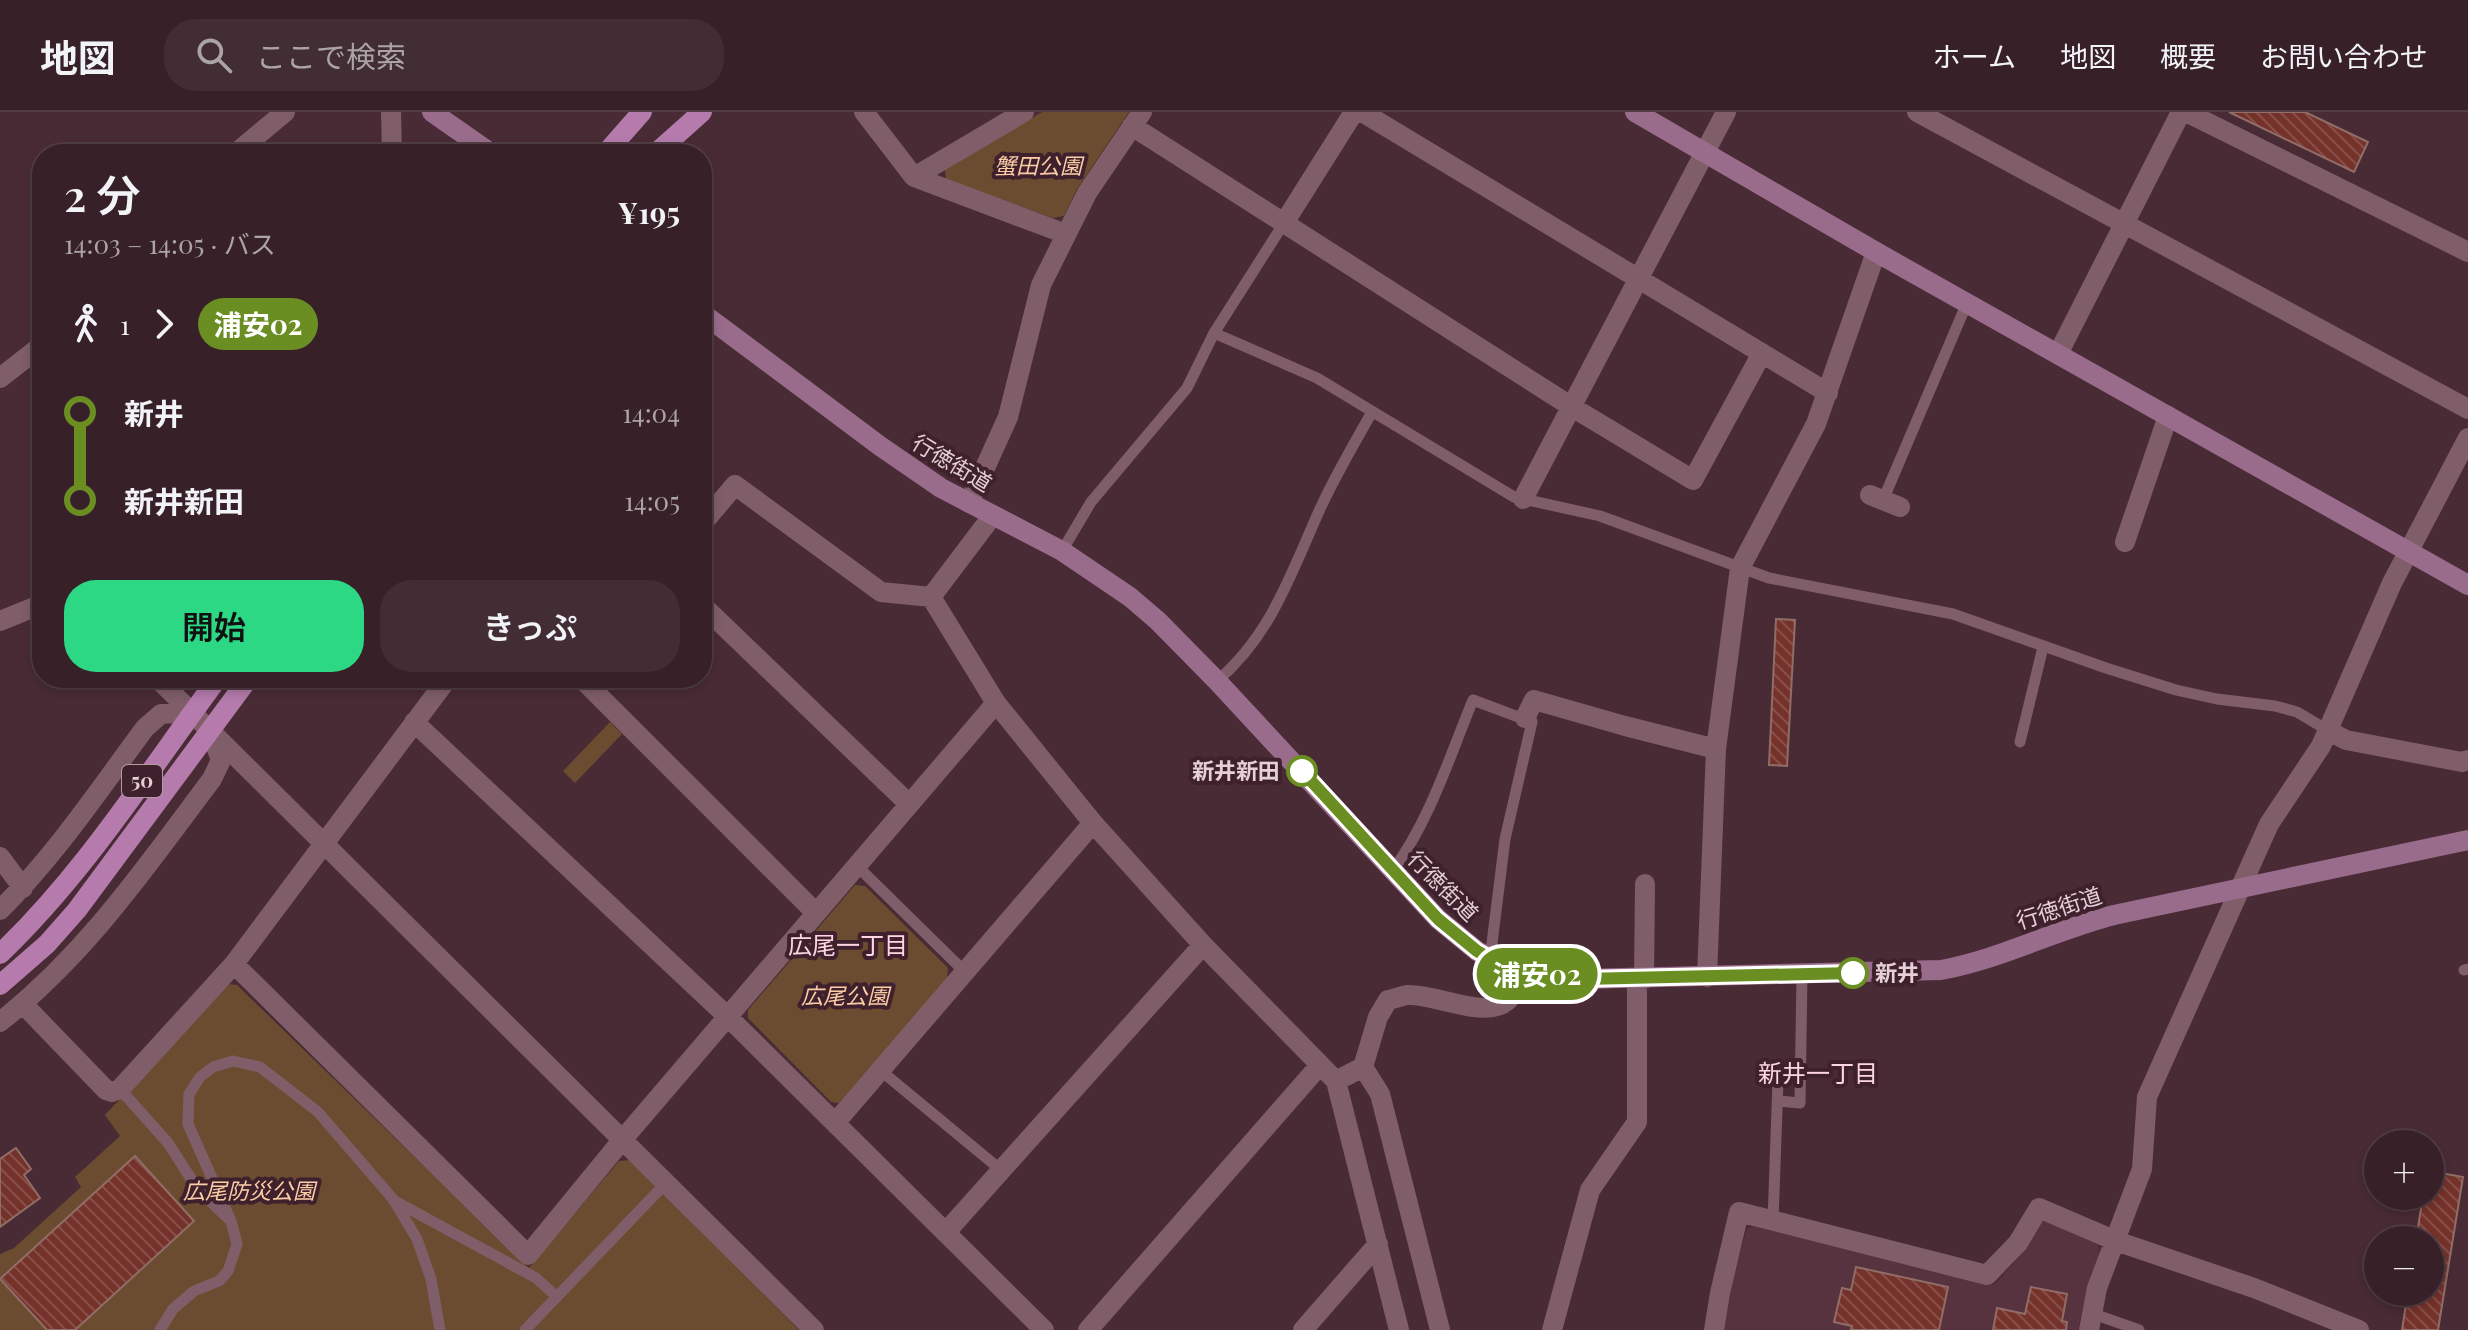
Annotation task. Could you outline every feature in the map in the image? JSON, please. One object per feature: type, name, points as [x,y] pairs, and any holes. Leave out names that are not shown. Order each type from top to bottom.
[{"type":"main road","points":[[614,144],[642,112]]},
{"type":"main road","points":[[666,144],[702,112]]},
{"type":"main road","name":"50","points":[[0,954],[29,926],[91,850],[211,688]]},
{"type":"main road","name":"50","points":[[0,985],[47,944],[111,866],[242,688]]},
{"type":"street","points":[[247,144],[285,112]]},
{"type":"street","points":[[391,112],[392,144]]},
{"type":"street","points":[[432,112],[478,144]]},
{"type":"street","points":[[864,112],[914,177],[1066,234]]},
{"type":"street","points":[[914,177],[1024,112]]},
{"type":"street","points":[[1284,223],[1354,112]]},
{"type":"street","points":[[1362,112],[1828,393]]},
{"type":"street","points":[[1635,112],[1876,252],[2468,585]]},
{"type":"street","points":[[1523,499],[1726,112]]},
{"type":"street","points":[[1917,112],[2468,409]]},
{"type":"street","points":[[2058,354],[2183,112],[2468,252]]},
{"type":"street","points":[[969,503],[1008,417],[1041,285],[1087,193],[1137,119],[1284,223],[1572,407],[1693,480],[1762,353]]},
{"type":"street","points":[[1707,977],[1716,749],[1740,568],[1816,424],[1876,252]]},
{"type":"street","name":"行徳街道","points":[[712,320],[941,488],[1062,551],[1106,579],[1149,613],[1217,681],[1438,919],[1490,959],[1518,971],[1582,979],[1641,979],[1914,973],[1966,966],[2089,921],[2468,840]]},
{"type":"street","points":[[0,378],[32,357]]},
{"type":"street","points":[[2125,542],[2168,416]]},
{"type":"street","points":[[2090,1322],[2097,1288],[2142,1169],[2147,1097],[2269,824],[2329,731],[2408,551],[2468,438]]},
{"type":"street","points":[[712,512],[735,485],[881,592],[931,597]]},
{"type":"street","points":[[931,597],[993,515]]},
{"type":"street","points":[[931,597],[996,703],[1093,823],[1203,945],[1336,1081],[1399,1330]]},
{"type":"street","points":[[0,622],[32,608]]},
{"type":"street","points":[[712,615],[909,804]]},
{"type":"street","points":[[168,688],[814,1330]]},
{"type":"street","points":[[23,1004],[106,1090],[112,1092],[120,1089],[234,964],[440,688]]},
{"type":"street","points":[[591,688],[816,913]]},
{"type":"street","points":[[1525,718],[1534,700],[1716,749]]},
{"type":"street","points":[[234,964],[528,1255],[727,1016],[996,703]]},
{"type":"street","points":[[0,910],[23,888],[145,728],[161,714],[193,712]]},
{"type":"street","points":[[414,722],[727,1016],[1044,1330]]},
{"type":"street","points":[[2329,731],[2346,740],[2462,762],[2468,760]]},
{"type":"street","points":[[0,1022],[23,1004],[100,928],[212,779],[221,760],[211,732]]},
{"type":"street","points":[[835,1123],[1093,823]]},
{"type":"street","points":[[0,857],[23,888]]},
{"type":"street","points":[[1552,1330],[1590,1190],[1637,1122],[1645,884]]},
{"type":"street","points":[[946,1232],[1203,945]]},
{"type":"street","points":[[1336,1081],[1363,1067],[1378,1017],[1388,1000],[1408,995],[1495,1007],[1511,996],[1518,971]]},
{"type":"street","points":[[1088,1330],[1320,1065]]},
{"type":"street","points":[[1363,1067],[1380,1094],[1440,1330]]},
{"type":"street","points":[[1714,1330],[1739,1212],[1987,1275],[2018,1243],[2039,1208],[2116,1241],[2254,1288],[2359,1330]]},
{"type":"street","points":[[1303,1330],[1378,1244]]},
{"type":"lane","points":[[1062,551],[1091,502],[1187,388],[1214,333],[1284,223]]},
{"type":"lane","points":[[1884,501],[1967,303]]},
{"type":"lane","points":[[1214,333],[1311,375],[1514,497],[1600,516],[1769,578],[1953,614],[2176,690],[2286,709],[2329,731]]},
{"type":"lane","points":[[1217,681],[1239,662],[1278,605],[1320,508],[1372,412]]},
{"type":"lane","points":[[2020,742],[2043,647]]},
{"type":"lane","points":[[1393,870],[1409,849],[1425,818],[1473,700],[1532,722],[1505,839],[1490,959]]},
{"type":"lane","points":[[857,866],[965,972]]},
{"type":"lane","points":[[1778,1101],[1800,1103],[1802,974]]},
{"type":"lane","points":[[160,1330],[173,1309],[194,1291],[219,1281],[228,1271],[237,1244],[231,1221],[188,1124],[186,1109],[189,1094],[200,1077],[213,1067],[233,1061],[260,1067],[318,1112],[393,1199],[417,1239],[431,1279],[440,1330]]},
{"type":"lane","points":[[880,1070],[1001,1170]]},
{"type":"lane","points":[[1773,1221],[1778,1081]]},
{"type":"lane","points":[[120,1089],[168,1143],[199,1191],[231,1221]]},
{"type":"lane","points":[[525,1330],[665,1184]]},
{"type":"lane","points":[[393,1199],[536,1278],[557,1297]]},
{"type":"lane","points":[[2090,1322],[2139,1330]]},
{"type":"shaded area","points":[[2051,1221],[2098,1245],[2100,1255],[2088,1286],[2078,1330],[1723,1330],[1727,1299],[1747,1229],[1755,1226],[1994,1285],[2015,1262],[2043,1222]]},
{"type":"green space","name":"蟹田公園","points":[[1042,112],[1129,112],[1077,189],[1064,216],[1053,218],[946,180],[945,170]]},
{"type":"green space","points":[[610,722],[622,734],[575,783],[563,771]]},
{"type":"green space","name":"広尾公園","points":[[855,885],[865,886],[948,968],[947,979],[839,1103],[831,1102],[748,1018],[748,1010]]},
{"type":"green space","name":"広尾防災公園","points":[[229,984],[237,985],[529,1268],[619,1161],[631,1160],[799,1330],[0,1330],[0,1254],[14,1248],[81,1187],[75,1177],[120,1136],[105,1115]]},
{"type":"building","points":[[2229,112],[2305,112],[2368,142],[2354,172]]},
{"type":"building","points":[[1776,619],[1795,620],[1787,766],[1769,765]]},
{"type":"building","points":[[16,1148],[31,1169],[24,1175],[40,1198],[0,1227],[0,1159]]},
{"type":"building","points":[[135,1156],[194,1221],[75,1330],[47,1330],[0,1279]]},
{"type":"building","points":[[2444,1174],[2463,1177],[2444,1293],[2444,1226],[2418,1226],[2421,1210],[2444,1210]]},
{"type":"building","points":[[1856,1267],[1948,1287],[1939,1330],[1851,1330],[1852,1326],[1834,1322],[1842,1288],[1851,1290]]},
{"type":"building","points":[[2031,1287],[2067,1294],[2062,1321],[2067,1322],[2066,1330],[1993,1330],[1997,1308],[2025,1314]]},
{"type":"building","points":[[2406,1306],[2442,1306],[2438,1330],[2402,1330]]},
{"type":"bus line","name":"浦安02","points":[[1302,771],[1438,919],[1477,951],[1503,966],[1536,974],[1582,979],[1853,973]]},
{"type":"place","name":"新井新田","points":[[1302,771]]},
{"type":"place","name":"新井","points":[[1853,973]]},
{"type":"district","name":"広尾一丁目","points":[[848,946]]},
{"type":"district","name":"新井一丁目","points":[[1818,1074]]}]
